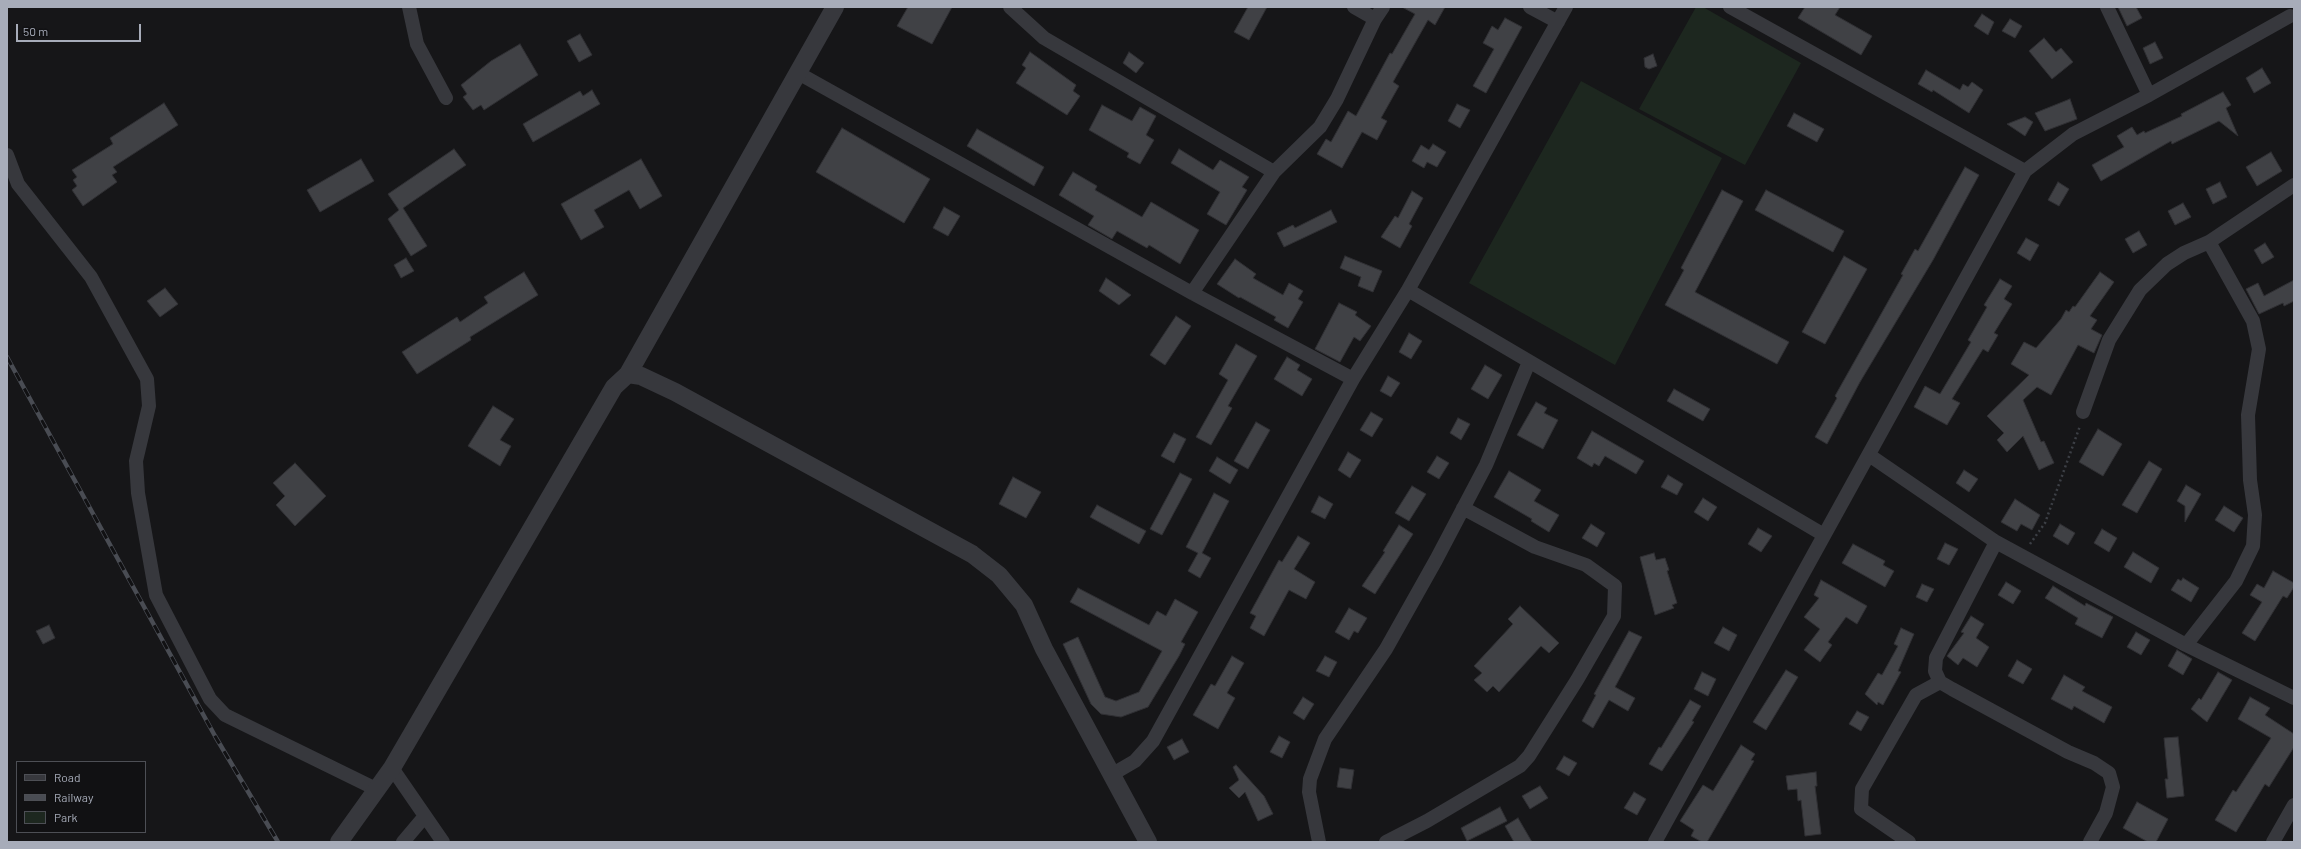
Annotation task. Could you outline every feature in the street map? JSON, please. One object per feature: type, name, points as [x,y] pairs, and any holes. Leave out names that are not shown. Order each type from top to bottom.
[{"type":"street","points":[[409,7],[417,44],[446,98]]},
{"type":"street","points":[[339,842],[378,790],[392,768],[614,387],[628,374],[835,7]]},
{"type":"street","points":[[1010,7],[1044,38],[1274,172]]},
{"type":"street","points":[[1354,7],[1375,19]]},
{"type":"street","points":[[1192,293],[1274,172],[1320,127],[1337,99],[1375,19],[1383,7]]},
{"type":"street","points":[[1530,7],[1558,22]]},
{"type":"street","points":[[1111,775],[1135,761],[1153,741],[1353,379],[1408,290],[1566,7]]},
{"type":"street","points":[[1730,7],[2025,171]]},
{"type":"street","points":[[2107,7],[2149,95]]},
{"type":"street","points":[[1655,842],[2025,171],[2073,134],[2149,95],[2289,16]]},
{"type":"street","points":[[798,73],[1192,293],[1353,379]]},
{"type":"street","points":[[7,155],[18,184],[91,277],[147,379],[149,406],[136,461],[138,493],[156,595],[210,699],[225,715],[378,790]]},
{"type":"street","points":[[2083,412],[2109,340],[2140,290],[2167,264],[2184,253],[2209,242],[2294,184]]},
{"type":"street","points":[[2186,645],[2236,581],[2253,546],[2255,515],[2250,480],[2248,415],[2259,349],[2253,321],[2209,242]]},
{"type":"street","points":[[1408,290],[1824,535]]},
{"type":"street","points":[[1319,842],[1309,792],[1310,778],[1325,739],[1386,649],[1463,508],[1486,465],[1529,362]]},
{"type":"street","points":[[628,374],[641,376],[675,392],[972,554],[999,575],[1024,605],[1044,649],[1148,842]]},
{"type":"street","points":[[1869,455],[1996,542],[2186,645],[2294,698]]},
{"type":"street","points":[[1386,842],[1426,822],[1520,766],[1577,680],[1614,616],[1615,586],[1609,581],[1586,565],[1536,547],[1463,508]]},
{"type":"street","points":[[1996,542],[1936,658],[1935,671],[1940,682],[2068,752],[2094,763],[2109,773],[2113,787],[2106,813],[2090,842]]},
{"type":"street","points":[[1909,842],[1861,809],[1862,789],[1916,695],[1940,682]]},
{"type":"street","points":[[392,768],[443,842]]},
{"type":"street","points":[[2273,842],[2294,807]]},
{"type":"street","points":[[403,842],[425,816]]},
{"type":"path","points":[[2022,556],[2045,523],[2078,436],[2083,412]]},
{"type":"green space","points":[[1696,7],[1703,7],[1801,63],[1745,165],[1639,109]]},
{"type":"green space","points":[[1581,81],[1722,158],[1615,365],[1469,283]]},
{"type":"building","points":[[908,7],[952,7],[932,44],[897,26]]},
{"type":"building","points":[[1248,7],[1267,7],[1249,40],[1234,32]]},
{"type":"building","points":[[1402,7],[1445,7],[1435,25],[1428,20],[1393,82],[1399,86],[1381,118],[1387,121],[1377,140],[1362,132],[1342,168],[1317,154],[1326,139],[1331,142],[1348,111],[1356,116],[1390,53],[1392,54],[1415,14]]},
{"type":"building","points":[[1805,7],[1840,7],[1835,15],[1872,36],[1861,55],[1798,18]]},
{"type":"building","points":[[2118,7],[2136,7],[2142,18],[2127,26]]},
{"type":"building","points":[[1982,14],[1994,22],[1988,35],[1974,26]]},
{"type":"building","points":[[1505,18],[1522,27],[1486,93],[1473,86],[1494,49],[1483,43],[1492,26],[1498,30]]},
{"type":"building","points":[[2010,19],[2022,26],[2015,38],[2002,31]]},
{"type":"building","points":[[580,34],[592,55],[579,62],[567,41]]},
{"type":"building","points":[[2044,38],[2056,52],[2061,48],[2073,62],[2052,79],[2029,51]]},
{"type":"building","points":[[2155,42],[2163,58],[2150,64],[2143,48]]},
{"type":"building","points":[[520,44],[538,75],[484,110],[481,105],[473,110],[463,97],[467,94],[461,85],[491,61]]},
{"type":"building","points":[[1030,52],[1076,85],[1073,91],[1080,96],[1067,115],[1016,83],[1026,68],[1022,65]]},
{"type":"building","points":[[1129,52],[1144,63],[1136,73],[1123,63]]},
{"type":"building","points":[[1653,54],[1657,66],[1649,69],[1645,67],[1644,58]]},
{"type":"building","points":[[2262,68],[2271,83],[2254,93],[2246,78]]},
{"type":"building","points":[[1926,70],[1960,90],[1963,84],[1968,87],[1972,82],[1983,90],[1969,113],[1933,90],[1932,92],[1918,84]]},
{"type":"building","points":[[592,90],[600,104],[533,142],[523,124],[580,91],[583,96]]},
{"type":"building","points":[[2223,92],[2231,105],[2226,108],[2238,136],[2219,121],[2172,144],[2171,141],[2101,181],[2092,165],[2124,147],[2117,136],[2132,127],[2137,135],[2144,131],[2145,133],[2182,116],[2181,114]]},
{"type":"building","points":[[2070,99],[2077,119],[2045,131],[2035,113]]},
{"type":"building","points":[[164,103],[178,125],[113,167],[117,172],[112,175],[117,182],[83,206],[72,190],[77,186],[73,180],[77,177],[72,170],[113,144],[110,138]]},
{"type":"building","points":[[1457,104],[1470,110],[1460,128],[1448,121]]},
{"type":"building","points":[[1102,105],[1132,121],[1140,107],[1156,116],[1146,135],[1154,140],[1140,164],[1127,157],[1129,153],[1089,130]]},
{"type":"building","points":[[1794,113],[1824,129],[1817,142],[1787,126]]},
{"type":"building","points":[[2025,117],[2033,122],[2025,136],[2007,124]]},
{"type":"building","points":[[842,128],[930,179],[904,223],[816,172]]},
{"type":"building","points":[[977,129],[1044,167],[1034,186],[967,146]]},
{"type":"building","points":[[1433,144],[1446,152],[1437,167],[1427,162],[1424,168],[1412,161],[1421,145],[1429,150]]},
{"type":"building","points":[[454,149],[466,165],[403,208],[427,246],[411,256],[388,219],[399,210],[388,194]]},
{"type":"building","points":[[1179,149],[1213,170],[1220,160],[1249,177],[1242,187],[1247,190],[1226,225],[1207,214],[1220,192],[1171,163]]},
{"type":"building","points":[[2271,152],[2282,171],[2257,186],[2246,167]]},
{"type":"building","points":[[361,159],[374,181],[320,212],[307,190]]},
{"type":"building","points":[[641,159],[662,196],[640,209],[629,190],[594,210],[604,227],[581,240],[561,204]]},
{"type":"building","points":[[1965,167],[1979,175],[1933,260],[1860,382],[1827,444],[1815,437],[1837,398],[1835,396],[1903,275],[1901,274],[1915,249],[1918,251]]},
{"type":"building","points":[[1073,172],[1097,186],[1095,190],[1142,217],[1151,202],[1199,230],[1180,264],[1149,245],[1147,248],[1117,231],[1112,239],[1088,225],[1094,216],[1059,195]]},
{"type":"building","points":[[2058,182],[2069,189],[2059,206],[2048,200]]},
{"type":"building","points":[[2220,182],[2227,197],[2213,204],[2206,189]]},
{"type":"building","points":[[1722,190],[1743,201],[1695,292],[1789,342],[1777,364],[1665,305],[1684,270],[1681,268]]},
{"type":"building","points":[[1766,190],[1844,231],[1833,252],[1755,210]]},
{"type":"building","points":[[1412,191],[1423,198],[1409,224],[1412,226],[1400,248],[1381,237],[1395,216],[1398,218]]},
{"type":"building","points":[[2183,203],[2191,217],[2175,225],[2168,211]]},
{"type":"building","points":[[944,207],[960,216],[948,236],[933,228]]},
{"type":"building","points":[[1331,210],[1337,222],[1284,247],[1277,233],[1293,225],[1295,228]]},
{"type":"building","points":[[2139,231],[2147,245],[2133,253],[2125,239]]},
{"type":"building","points":[[2026,238],[2039,245],[2030,261],[2017,253]]},
{"type":"building","points":[[2265,243],[2274,257],[2262,264],[2254,250]]},
{"type":"building","points":[[1345,256],[1382,271],[1373,292],[1358,286],[1361,277],[1340,268]]},
{"type":"building","points":[[1844,256],[1867,269],[1825,344],[1802,332]]},
{"type":"building","points":[[406,258],[414,271],[401,278],[394,265]]},
{"type":"building","points":[[1235,259],[1256,274],[1253,278],[1283,295],[1289,283],[1303,291],[1298,299],[1303,302],[1288,328],[1274,320],[1276,317],[1240,297],[1239,298],[1217,284]]},
{"type":"building","points":[[524,272],[538,295],[470,337],[471,340],[417,374],[402,352],[457,317],[460,322],[488,303],[484,297]]},
{"type":"building","points":[[2100,272],[2114,282],[2090,316],[2097,320],[2091,329],[2102,335],[2094,353],[2078,345],[2051,395],[2037,387],[2023,400],[2041,442],[2044,441],[2054,463],[2039,470],[2023,436],[2007,452],[1997,440],[2004,433],[1987,416],[2029,375],[2011,364],[2024,342],[2036,348],[2061,319],[2066,310],[2069,312],[2073,306],[2075,307]]},
{"type":"building","points":[[1106,278],[1131,295],[1119,305],[1099,291]]},
{"type":"building","points":[[2000,279],[2012,286],[2004,299],[2012,304],[1994,333],[1998,335],[1988,352],[1983,349],[1952,399],[1960,403],[1947,425],[1914,407],[1925,386],[1940,394],[1971,342],[1968,340],[1987,307],[1984,305]]},
{"type":"building","points":[[2294,280],[2294,301],[2284,306],[2283,303],[2259,314],[2246,289],[2258,283],[2264,296]]},
{"type":"building","points":[[165,288],[178,304],[160,317],[147,301]]},
{"type":"building","points":[[1339,303],[1357,312],[1355,315],[1371,326],[1360,341],[1354,337],[1340,362],[1315,349]]},
{"type":"building","points":[[1176,316],[1191,326],[1165,365],[1150,355]]},
{"type":"building","points":[[1409,333],[1422,341],[1411,359],[1399,352]]},
{"type":"building","points":[[1236,344],[1257,356],[1228,406],[1232,408],[1211,445],[1196,437],[1228,380],[1219,374]]},
{"type":"building","points":[[1287,357],[1300,365],[1297,370],[1312,379],[1302,396],[1274,379]]},
{"type":"building","points":[[1485,365],[1502,375],[1488,399],[1471,389]]},
{"type":"building","points":[[1388,376],[1400,383],[1391,397],[1380,391]]},
{"type":"building","points":[[1674,389],[1710,409],[1703,421],[1667,401]]},
{"type":"building","points":[[1536,402],[1547,408],[1544,413],[1558,420],[1543,449],[1517,435]]},
{"type":"building","points":[[493,406],[514,419],[500,440],[511,446],[500,466],[468,446]]},
{"type":"building","points":[[1371,412],[1383,419],[1372,437],[1360,430]]},
{"type":"building","points":[[1458,418],[1470,424],[1461,440],[1450,433]]},
{"type":"building","points":[[1256,422],[1270,430],[1248,469],[1234,461]]},
{"type":"building","points":[[2098,429],[2122,444],[2103,476],[2079,462]]},
{"type":"building","points":[[1592,431],[1644,461],[1636,474],[1605,456],[1599,466],[1594,463],[1592,467],[1577,458]]},
{"type":"building","points":[[1174,433],[1186,439],[1174,463],[1161,456]]},
{"type":"building","points":[[1348,452],[1361,460],[1350,478],[1338,470]]},
{"type":"building","points":[[1437,456],[1449,463],[1439,479],[1427,472]]},
{"type":"building","points":[[1217,457],[1238,470],[1230,484],[1209,471]]},
{"type":"building","points":[[2149,461],[2162,469],[2137,513],[2122,505]]},
{"type":"building","points":[[295,463],[326,496],[295,526],[276,505],[285,496],[273,483]]},
{"type":"building","points":[[1964,470],[1978,479],[1969,492],[1956,483]]},
{"type":"building","points":[[1509,471],[1541,490],[1534,501],[1559,515],[1549,532],[1531,521],[1532,519],[1494,497]]},
{"type":"building","points":[[1180,473],[1192,479],[1162,535],[1150,529]]},
{"type":"building","points":[[1668,475],[1683,484],[1677,495],[1661,487]]},
{"type":"building","points":[[1013,477],[1041,492],[1026,518],[999,504]]},
{"type":"building","points":[[2186,485],[2201,494],[2185,522],[2185,506],[2177,501]]},
{"type":"building","points":[[1412,486],[1426,494],[1409,521],[1395,513]]},
{"type":"building","points":[[1214,493],[1229,501],[1202,553],[1211,558],[1200,578],[1188,571],[1198,553],[1186,547]]},
{"type":"building","points":[[1319,496],[1333,504],[1325,519],[1311,512]]},
{"type":"building","points":[[1703,498],[1717,507],[1708,521],[1694,512]]},
{"type":"building","points":[[2015,499],[2040,515],[2032,530],[2021,524],[2017,531],[2001,522]]},
{"type":"building","points":[[1097,505],[1146,531],[1139,544],[1090,517]]},
{"type":"building","points":[[2224,506],[2243,518],[2234,532],[2215,520]]},
{"type":"building","points":[[1591,524],[1605,533],[1597,547],[1582,538]]},
{"type":"building","points":[[2060,524],[2075,533],[2068,545],[2053,536]]},
{"type":"building","points":[[1399,525],[1413,534],[1375,594],[1362,586],[1385,552],[1383,551]]},
{"type":"building","points":[[1758,528],[1772,536],[1761,552],[1748,544]]},
{"type":"building","points":[[2102,529],[2117,538],[2109,552],[2094,543]]},
{"type":"building","points":[[1298,536],[1310,543],[1294,569],[1315,582],[1306,599],[1289,590],[1264,636],[1250,628],[1256,616],[1250,613],[1279,560],[1282,562]]},
{"type":"building","points":[[1945,543],[1958,549],[1949,565],[1937,559]]},
{"type":"building","points":[[1853,544],[1885,561],[1883,565],[1894,571],[1885,587],[1842,563]]},
{"type":"building","points":[[2133,552],[2159,568],[2151,583],[2124,567]]},
{"type":"building","points":[[1654,553],[1656,560],[1665,558],[1669,570],[1667,571],[1677,603],[1672,605],[1674,608],[1655,615],[1640,557]]},
{"type":"building","points":[[2273,571],[2294,583],[2294,587],[2287,598],[2283,596],[2255,641],[2242,633],[2262,602],[2250,595],[2257,584],[2264,588]]},
{"type":"building","points":[[2183,578],[2199,588],[2191,602],[2171,590],[2178,579],[2181,581]]},
{"type":"building","points":[[1821,580],[1867,606],[1857,624],[1846,617],[1828,642],[1832,645],[1820,662],[1804,650],[1820,629],[1804,617],[1819,598],[1814,595]]},
{"type":"building","points":[[2006,582],[2021,591],[2013,604],[1998,595]]},
{"type":"building","points":[[1922,584],[1934,589],[1927,602],[1916,597]]},
{"type":"building","points":[[2053,586],[2085,606],[2086,603],[2113,617],[2102,638],[2075,624],[2078,618],[2045,598]]},
{"type":"building","points":[[1078,588],[1149,625],[1157,611],[1166,616],[1175,599],[1198,612],[1181,642],[1185,644],[1179,656],[1148,707],[1121,717],[1101,714],[1091,704],[1063,644],[1078,637],[1105,697],[1116,701],[1139,692],[1162,651],[1070,602]]},
{"type":"building","points":[[1520,606],[1559,643],[1549,653],[1541,646],[1499,692],[1493,686],[1487,692],[1474,680],[1482,673],[1474,666],[1513,624],[1508,619]]},
{"type":"building","points":[[1349,608],[1367,618],[1358,633],[1354,631],[1349,640],[1335,632]]},
{"type":"building","points":[[1971,616],[1984,624],[1976,638],[1989,647],[1977,667],[1963,658],[1958,665],[1947,656],[1964,633],[1961,632]]},
{"type":"building","points":[[49,625],[55,638],[43,644],[36,631]]},
{"type":"building","points":[[1723,627],[1737,635],[1729,651],[1714,643]]},
{"type":"building","points":[[1901,628],[1914,634],[1898,671],[1901,672],[1883,705],[1878,702],[1877,705],[1865,694],[1878,673],[1882,675],[1898,646],[1894,644]]},
{"type":"building","points":[[1629,631],[1642,637],[1615,687],[1635,698],[1628,711],[1609,700],[1593,728],[1582,721],[1596,695],[1594,694]]},
{"type":"building","points":[[2136,632],[2150,640],[2141,655],[2127,647]]},
{"type":"building","points":[[2177,650],[2192,659],[2183,675],[2168,666]]},
{"type":"building","points":[[1232,656],[1244,663],[1227,693],[1235,698],[1218,729],[1193,715],[1211,684],[1215,686]]},
{"type":"building","points":[[1325,656],[1337,662],[1329,677],[1316,671]]},
{"type":"building","points":[[2017,660],[2032,669],[2023,684],[2008,676]]},
{"type":"building","points":[[1786,670],[1798,677],[1766,730],[1753,722]]},
{"type":"building","points":[[1702,672],[1716,679],[1708,696],[1694,689]]},
{"type":"building","points":[[2218,672],[2232,680],[2207,722],[2191,709],[2199,698],[2201,700]]},
{"type":"building","points":[[2064,675],[2085,687],[2082,691],[2112,707],[2104,723],[2074,706],[2072,710],[2051,699]]},
{"type":"building","points":[[1303,697],[1314,704],[1304,720],[1293,713]]},
{"type":"building","points":[[2250,697],[2270,708],[2265,715],[2294,734],[2294,747],[2269,787],[2265,784],[2236,832],[2215,820],[2233,790],[2236,792],[2271,738],[2238,719]]},
{"type":"building","points":[[1690,700],[1701,706],[1692,721],[1694,722],[1662,771],[1649,764],[1659,747],[1661,748]]},
{"type":"building","points":[[1857,711],[1869,717],[1861,731],[1849,724]]},
{"type":"building","points":[[1279,736],[1290,742],[1282,758],[1270,752]]},
{"type":"building","points":[[2178,737],[2184,796],[2167,798],[2165,779],[2168,779],[2164,738]]},
{"type":"building","points":[[1182,739],[1189,752],[1174,760],[1167,747]]},
{"type":"building","points":[[1741,745],[1755,754],[1751,760],[1754,761],[1707,842],[1702,842],[1691,836],[1694,830],[1680,821],[1703,785],[1713,791]]},
{"type":"building","points":[[1564,756],[1577,763],[1569,776],[1556,769]]},
{"type":"building","points":[[1236,765],[1264,796],[1273,814],[1258,821],[1245,792],[1239,798],[1229,788],[1239,780],[1233,767]]},
{"type":"building","points":[[1340,768],[1354,770],[1351,789],[1337,787]]},
{"type":"building","points":[[1816,772],[1817,786],[1815,786],[1821,834],[1805,836],[1801,800],[1798,801],[1797,789],[1788,790],[1786,776]]},
{"type":"building","points":[[1540,786],[1548,798],[1530,809],[1522,796]]},
{"type":"building","points":[[1634,792],[1646,799],[1637,815],[1624,808]]},
{"type":"building","points":[[2137,802],[2168,819],[2156,842],[2148,842],[2123,828]]},
{"type":"building","points":[[1500,807],[1507,821],[1467,841],[1461,828]]},
{"type":"building","points":[[1518,818],[1532,842],[1514,842],[1505,826]]},
{"type":"railway","points":[[7,357],[215,736],[278,842]]}]
